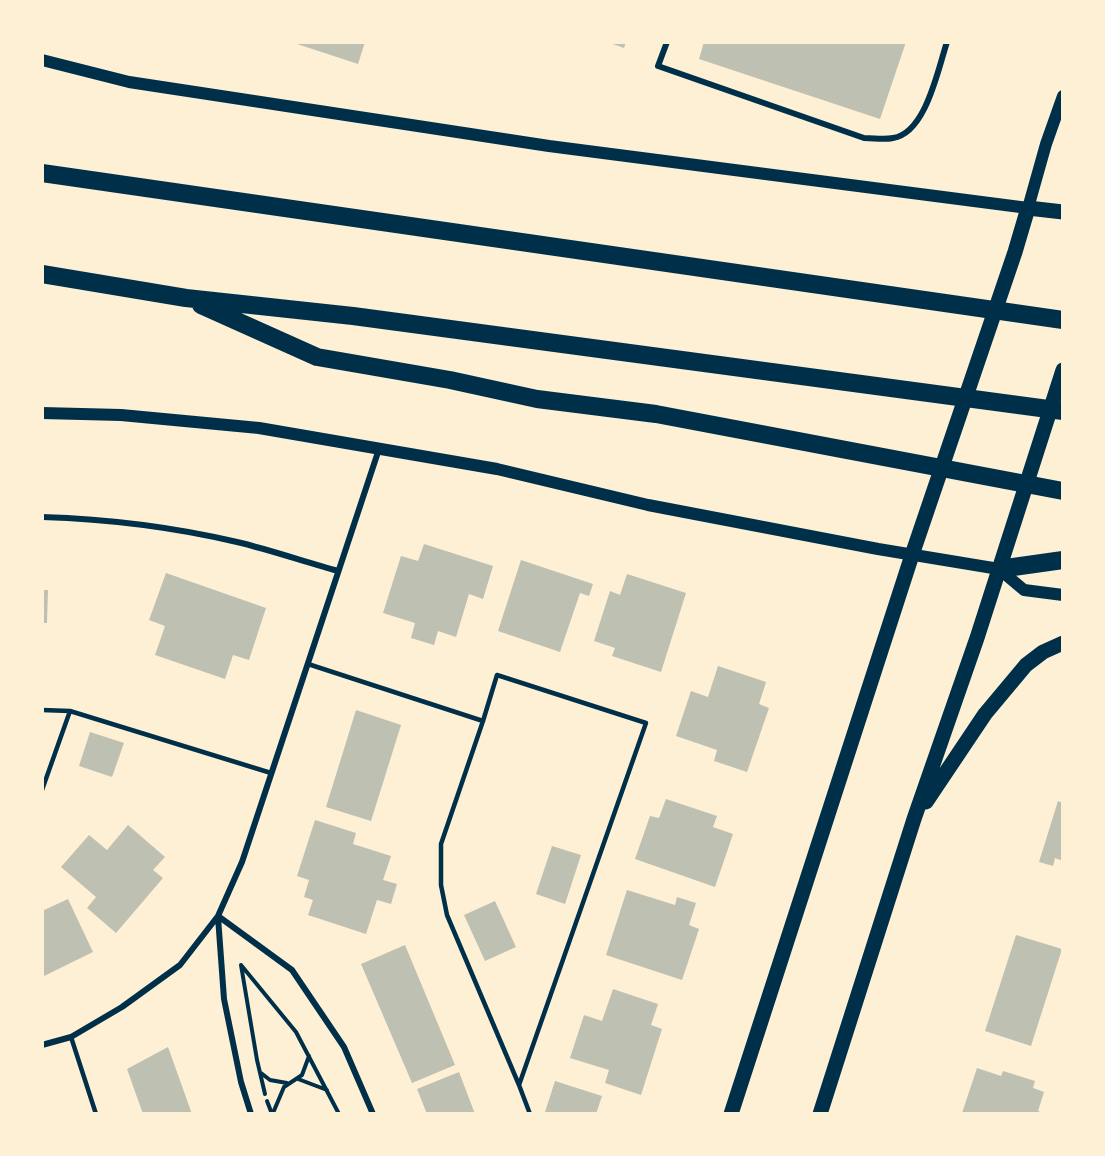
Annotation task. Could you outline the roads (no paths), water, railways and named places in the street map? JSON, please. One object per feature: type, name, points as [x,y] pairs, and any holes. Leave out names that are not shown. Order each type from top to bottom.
[{"type":"highway","points":[[42,172],[1063,321]]},
{"type":"highway","points":[[42,274],[186,298],[353,316],[1063,411]]},
{"type":"highway","points":[[186,298],[317,357],[450,380],[537,399],[656,414],[1063,491]]},
{"type":"highway","points":[[999,569],[1063,560]]},
{"type":"main road","points":[[42,60],[129,82],[549,146],[1063,212]]},
{"type":"main road","points":[[731,1114],[912,555],[1015,252],[1046,144],[1063,96]]},
{"type":"main road","points":[[820,1114],[914,819],[999,569],[1063,370]]},
{"type":"main road","points":[[42,413],[121,415],[259,428],[497,469],[648,505],[912,555],[999,569],[1024,590],[1063,595]]},
{"type":"main road","points":[[914,819],[985,714],[1026,665],[1043,652],[1063,644]]},
{"type":"street","points":[[667,42],[658,66],[864,138],[895,138],[912,128],[923,113],[946,42]]},
{"type":"street","points":[[42,1045],[71,1036],[122,1007],[180,965],[218,916],[242,862],[380,450]]},
{"type":"street","points":[[42,517],[96,519],[174,529],[238,542],[338,571]]},
{"type":"street","points":[[218,916],[224,999],[241,1082],[251,1114]]},
{"type":"street","points":[[218,916],[292,970],[344,1047],[373,1114]]},
{"type":"lane","points":[[308,664],[483,721]]},
{"type":"lane","points":[[519,1085],[645,723],[497,675],[441,844],[441,885],[447,915],[530,1114]]},
{"type":"lane","points":[[42,710],[70,711],[271,773]]},
{"type":"lane","points":[[42,790],[70,711]]},
{"type":"lane","points":[[71,1036],[96,1114]]}]
